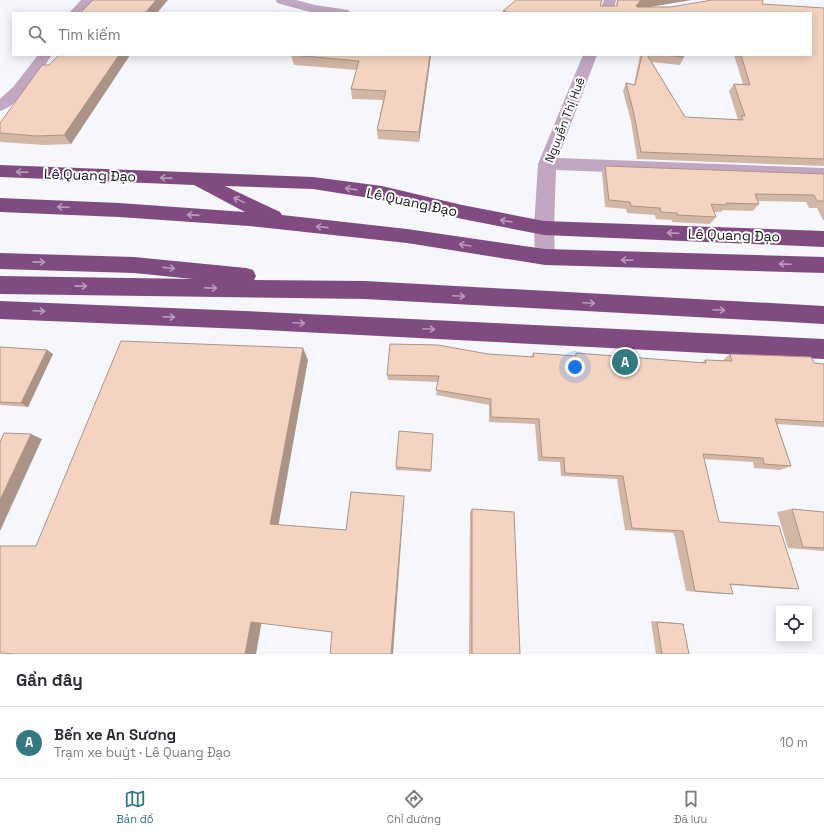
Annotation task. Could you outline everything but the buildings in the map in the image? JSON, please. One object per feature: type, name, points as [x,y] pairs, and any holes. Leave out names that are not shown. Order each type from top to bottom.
[{"type":"highway","name":"Lê Quang Đạo","points":[[0,171],[312,183],[382,193],[462,212],[544,228],[824,239]]},
{"type":"highway","points":[[194,179],[287,223]]},
{"type":"highway","name":"Lê Quang Đạo","points":[[0,205],[119,210],[287,223],[407,236],[545,257],[824,265]]},
{"type":"highway","points":[[0,261],[134,265],[268,278],[365,290]]},
{"type":"highway","points":[[0,285],[365,290],[824,315]]},
{"type":"highway","points":[[0,310],[244,320],[824,349]]},
{"type":"street","points":[[77,12],[88,0]]},
{"type":"street","points":[[282,0],[314,9],[336,12]]},
{"type":"street","points":[[606,12],[610,0]]},
{"type":"street","points":[[0,106],[22,88],[44,56]]},
{"type":"street","name":"Nguyễn Thị Huê","points":[[545,257],[544,228],[547,164],[590,56]]},
{"type":"street","points":[[547,164],[824,174]]},
{"type":"place","name":"Bến xe An Sương","points":[[625,362]]}]
